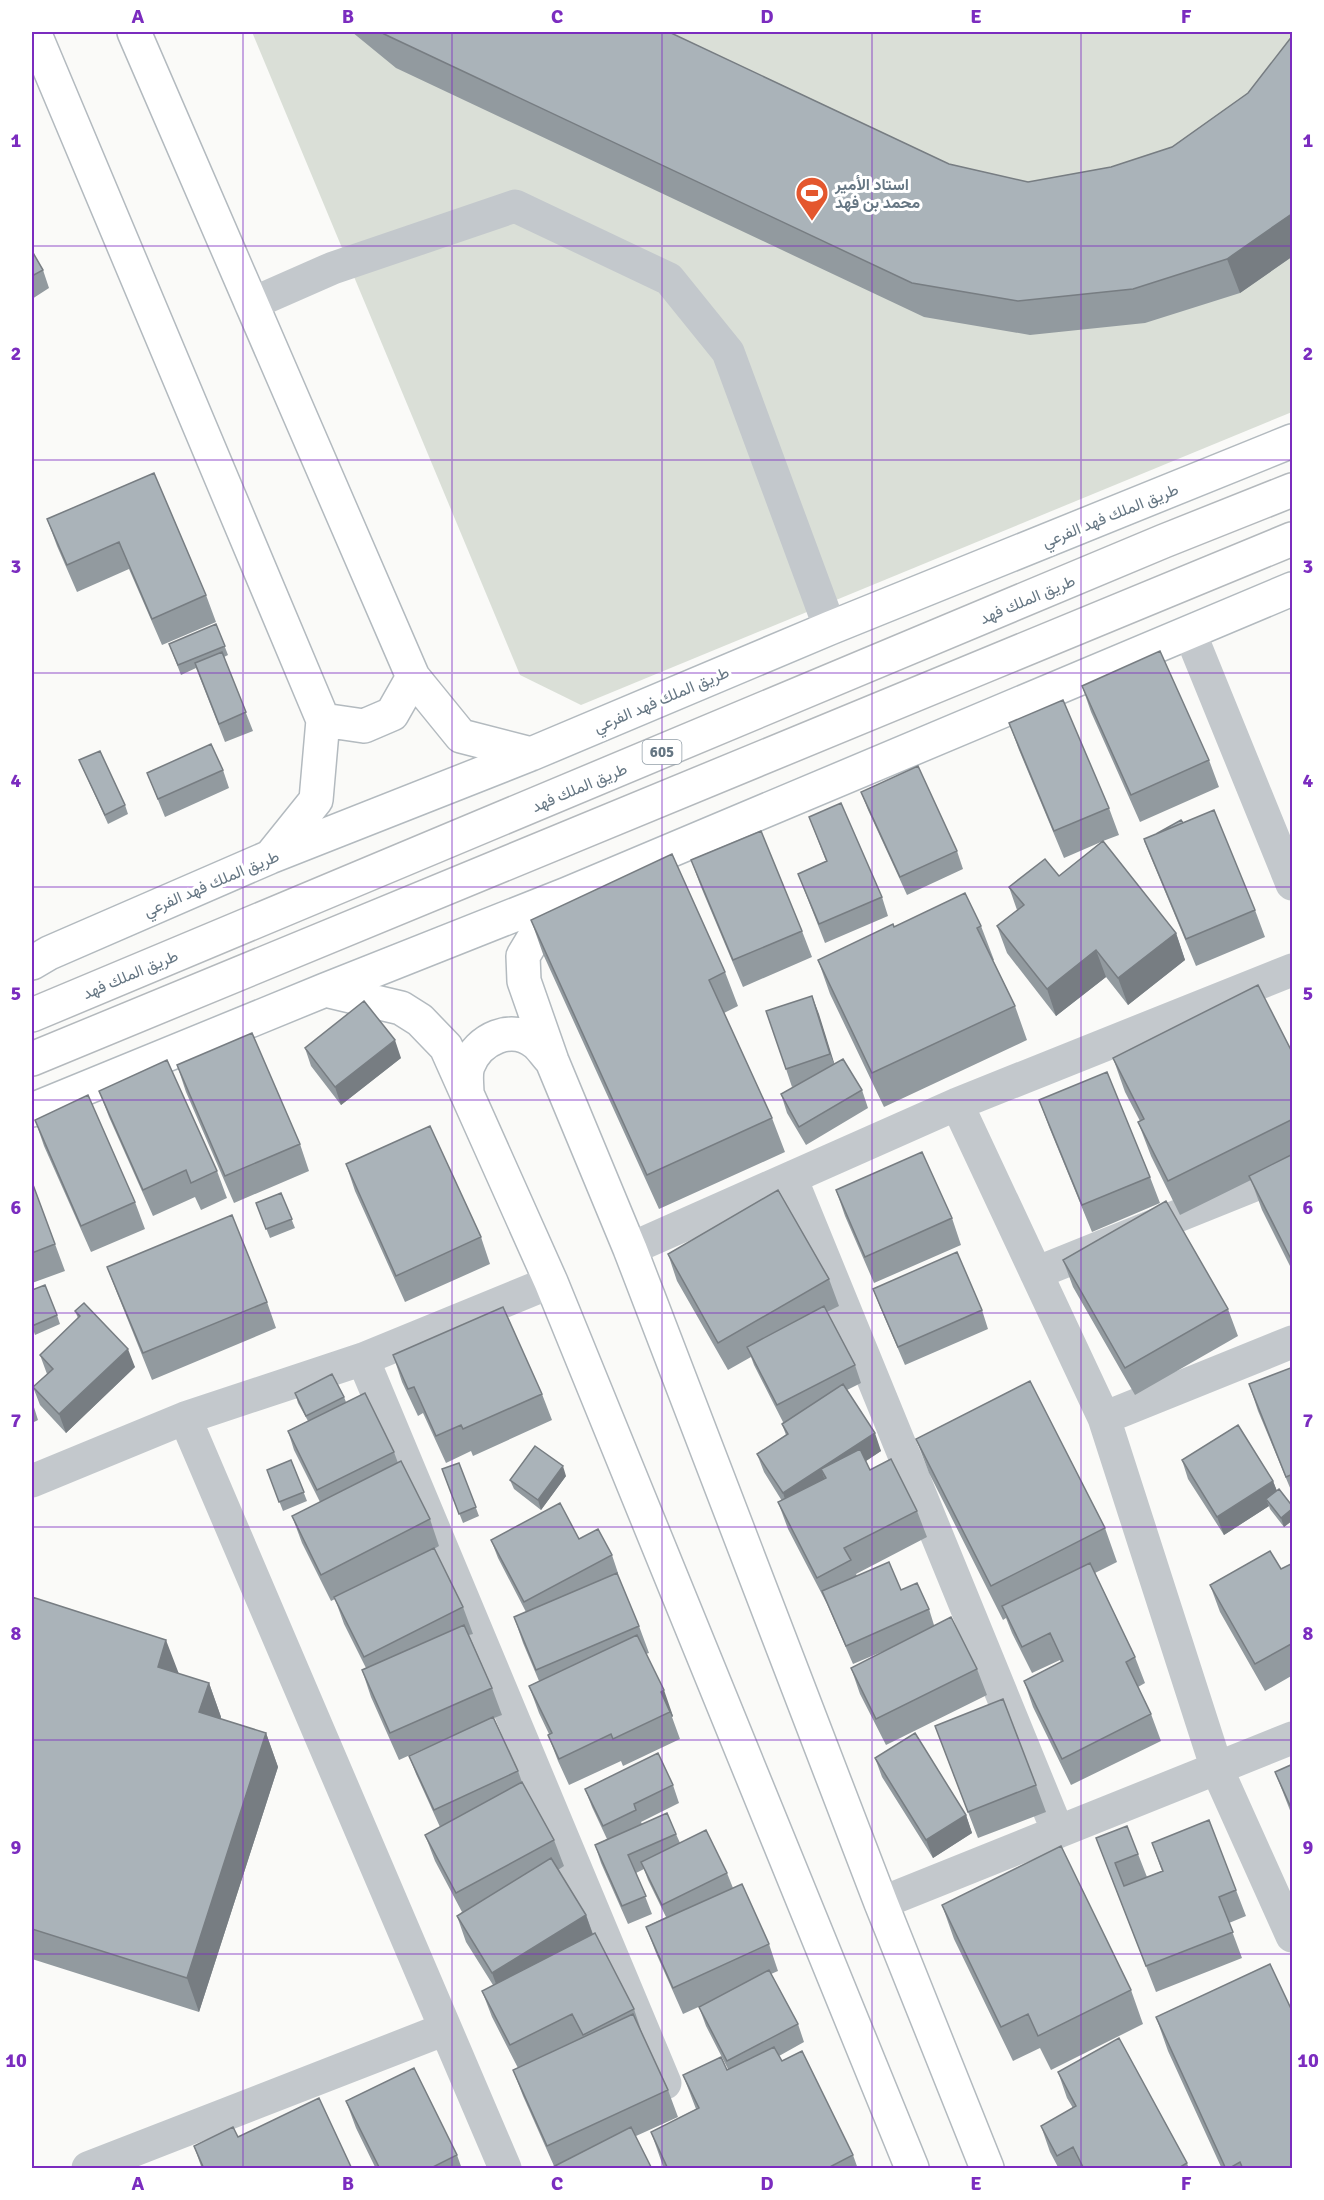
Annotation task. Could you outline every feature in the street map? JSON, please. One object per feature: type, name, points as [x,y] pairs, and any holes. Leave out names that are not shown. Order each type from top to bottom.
[{"type":"main road","points":[[34,32],[323,720],[316,800],[270,857]]},
{"type":"main road","points":[[134,32],[413,677],[461,736],[531,754]]},
{"type":"main road","name":"طريق الملك فهد الفرعي","points":[[32,963],[49,953],[270,857],[531,754],[830,628],[1293,441]]},
{"type":"main road","name":"طريق الملك فهد","points":[[32,1015],[1153,546],[1293,490]]},
{"type":"main road","points":[[32,1059],[1293,539]]},
{"type":"main road","points":[[32,1110],[567,894],[1293,589]]},
{"type":"main road","points":[[323,720],[364,726],[392,714],[413,677]]},
{"type":"main road","points":[[567,894],[535,936],[524,956],[524,981],[552,1061],[630,1249],[881,1903],[987,2169]]},
{"type":"main road","points":[[325,990],[401,1008],[420,1020],[446,1047],[551,1282],[912,2169]]},
{"type":"main road","points":[[467,1094],[467,1068],[475,1053],[488,1040],[506,1034],[520,1035],[535,1043],[552,1061]]},
{"type":"street","points":[[251,304],[333,268],[514,206],[669,279],[728,352],[830,628]]},
{"type":"street","points":[[1190,633],[1293,884]]},
{"type":"street","points":[[630,1249],[957,1104],[1293,969]]},
{"type":"street","points":[[957,1104],[1104,1418],[1217,1769],[1293,1936]]},
{"type":"street","points":[[1036,1273],[1293,1170]]},
{"type":"street","points":[[790,1178],[1058,1832]]},
{"type":"street","points":[[32,1481],[185,1418],[363,1359],[551,1282]]},
{"type":"street","points":[[1104,1418],[1293,1342]]},
{"type":"street","points":[[363,1359],[665,2083]]},
{"type":"street","points":[[185,1418],[505,2169]]},
{"type":"street","points":[[881,1903],[1293,1738]]},
{"type":"street","points":[[88,2169],[445,2029]]},
{"type":"shaded area","name":"استاد الأمير محمد بن فهد","points":[[252,32],[1292,32],[1292,412],[581,705],[520,675]]},
{"type":"building","points":[[381,32],[669,32],[949,164],[1028,182],[1111,167],[1172,147],[1248,93],[1293,35],[1293,213],[1227,259],[1133,289],[1018,301],[912,283]]},
{"type":"building","points":[[32,251],[43,270],[32,276]]},
{"type":"building","points":[[154,473],[206,595],[152,619],[119,542],[67,565],[47,519]]},
{"type":"building","points":[[216,624],[225,646],[178,665],[169,644]]},
{"type":"building","points":[[1160,651],[1209,760],[1131,795],[1082,686]]},
{"type":"building","points":[[222,652],[246,712],[219,724],[195,663]]},
{"type":"building","points":[[1063,700],[1109,808],[1054,831],[1009,723]]},
{"type":"building","points":[[211,744],[223,770],[158,799],[147,773]]},
{"type":"building","points":[[100,751],[125,805],[105,815],[79,760]]},
{"type":"building","points":[[918,766],[957,851],[900,877],[861,792]]},
{"type":"building","points":[[841,803],[882,897],[819,924],[798,874],[827,861],[809,817]]},
{"type":"building","points":[[1214,810],[1255,910],[1186,939],[1144,839]]},
{"type":"building","points":[[1181,820],[1183,823],[1156,834]]},
{"type":"building","points":[[761,831],[802,931],[733,960],[691,860]]},
{"type":"building","points":[[1103,841],[1176,933],[1118,978],[1096,950],[1047,989],[997,926],[1024,905],[1009,887],[1045,859],[1059,876]]},
{"type":"building","points":[[672,854],[725,972],[709,980],[772,1118],[647,1175],[531,920]]},
{"type":"building","points":[[965,893],[981,926],[977,928],[1015,1006],[872,1073],[818,960]]},
{"type":"building","points":[[1258,985],[1293,1054],[1293,1119],[1168,1181],[1138,1122],[1144,1119],[1113,1058]]},
{"type":"building","points":[[812,996],[830,1054],[786,1069],[766,1011]]},
{"type":"building","points":[[364,1001],[395,1040],[335,1087],[305,1048]]},
{"type":"building","points":[[252,1033],[300,1144],[225,1176],[177,1065]]},
{"type":"building","points":[[843,1059],[862,1090],[799,1127],[781,1094]]},
{"type":"building","points":[[167,1060],[217,1171],[191,1183],[186,1170],[143,1190],[99,1091]]},
{"type":"building","points":[[1107,1072],[1150,1177],[1082,1205],[1039,1100]]},
{"type":"building","points":[[88,1095],[135,1202],[81,1226],[35,1120]]},
{"type":"building","points":[[430,1126],[481,1237],[396,1276],[346,1164]]},
{"type":"building","points":[[922,1152],[952,1218],[865,1257],[836,1190]]},
{"type":"building","points":[[1293,1154],[1293,1263],[1249,1176]]},
{"type":"building","points":[[32,1182],[55,1244],[32,1253]]},
{"type":"building","points":[[778,1190],[829,1279],[718,1343],[668,1254]]},
{"type":"building","points":[[281,1193],[292,1219],[266,1229],[256,1203]]},
{"type":"building","points":[[1166,1201],[1228,1309],[1125,1368],[1063,1260]]},
{"type":"building","points":[[232,1215],[267,1302],[143,1353],[107,1267]]},
{"type":"building","points":[[957,1252],[982,1310],[898,1347],[873,1289]]},
{"type":"building","points":[[45,1285],[57,1315],[32,1326],[32,1290]]},
{"type":"building","points":[[84,1303],[128,1349],[59,1414],[33,1387],[53,1369],[40,1355],[80,1316],[75,1311]]},
{"type":"building","points":[[824,1306],[855,1365],[777,1405],[747,1347]]},
{"type":"building","points":[[503,1307],[542,1394],[463,1429],[461,1425],[436,1436],[414,1387],[408,1389],[393,1355]]},
{"type":"building","points":[[1293,1367],[1293,1474],[1286,1477],[1249,1384]]},
{"type":"building","points":[[332,1374],[344,1397],[306,1416],[295,1393]]},
{"type":"building","points":[[1030,1381],[1105,1528],[991,1586],[916,1439]]},
{"type":"building","points":[[843,1384],[875,1433],[783,1493],[757,1454],[788,1434],[782,1424]]},
{"type":"building","points":[[365,1393],[394,1452],[317,1490],[288,1431]]},
{"type":"building","points":[[1238,1425],[1273,1481],[1217,1517],[1182,1460]]},
{"type":"building","points":[[535,1446],[563,1466],[538,1500],[510,1480]]},
{"type":"building","points":[[860,1449],[870,1470],[891,1459],[917,1511],[844,1548],[851,1560],[817,1578],[778,1502],[826,1478],[821,1469]]},
{"type":"building","points":[[291,1460],[304,1492],[279,1502],[267,1470]]},
{"type":"building","points":[[401,1461],[430,1519],[321,1575],[292,1516]]},
{"type":"building","points":[[459,1463],[476,1507],[459,1514],[442,1469]]},
{"type":"building","points":[[1279,1489],[1293,1507],[1281,1518],[1266,1499]]},
{"type":"building","points":[[560,1503],[579,1539],[598,1529],[612,1555],[524,1602],[491,1540]]},
{"type":"building","points":[[434,1548],[463,1607],[364,1657],[334,1597]]},
{"type":"building","points":[[1270,1551],[1281,1569],[1293,1563],[1293,1643],[1255,1664],[1210,1585]]},
{"type":"building","points":[[889,1562],[901,1590],[917,1583],[929,1609],[846,1646],[822,1591]]},
{"type":"building","points":[[1090,1563],[1135,1657],[1126,1662],[1151,1714],[1062,1759],[1024,1681],[1063,1661],[1050,1633],[1022,1647],[1002,1606]]},
{"type":"building","points":[[617,1573],[639,1626],[536,1670],[514,1617]]},
{"type":"building","points":[[32,1597],[166,1640],[158,1667],[209,1683],[199,1712],[266,1733],[187,1978],[32,1929]]},
{"type":"building","points":[[951,1617],[977,1669],[876,1719],[851,1668]]},
{"type":"building","points":[[464,1625],[492,1688],[390,1733],[362,1670]]},
{"type":"building","points":[[637,1635],[664,1690],[661,1692],[670,1712],[613,1739],[611,1734],[559,1759],[548,1735],[552,1733],[529,1686]]},
{"type":"building","points":[[1003,1699],[1036,1785],[968,1812],[935,1726]]},
{"type":"building","points":[[493,1717],[518,1771],[434,1810],[409,1756]]},
{"type":"building","points":[[915,1733],[966,1815],[926,1840],[875,1758]]},
{"type":"building","points":[[658,1753],[673,1785],[634,1804],[636,1810],[603,1826],[585,1789]]},
{"type":"building","points":[[1293,1764],[1293,1812],[1275,1772]]},
{"type":"building","points":[[522,1782],[554,1840],[456,1893],[425,1835]]},
{"type":"building","points":[[667,1813],[676,1834],[628,1855],[646,1896],[622,1906],[595,1845]]},
{"type":"building","points":[[1209,1820],[1236,1890],[1219,1897],[1233,1932],[1146,1966],[1096,1838],[1127,1826],[1138,1854],[1115,1863],[1124,1886],[1163,1871],[1152,1843]]},
{"type":"building","points":[[706,1830],[727,1873],[662,1905],[641,1862]]},
{"type":"building","points":[[1061,1846],[1131,1990],[1038,2036],[1028,2014],[1001,2027],[942,1905]]},
{"type":"building","points":[[551,1858],[586,1915],[492,1973],[457,1916]]},
{"type":"building","points":[[742,1884],[769,1944],[673,1988],[646,1927]]},
{"type":"building","points":[[595,1933],[634,2009],[583,2035],[572,2014],[510,2045],[482,1991]]},
{"type":"building","points":[[1270,1964],[1293,2013],[1293,2169],[1243,2169],[1240,2162],[1226,2169],[1156,2017]]},
{"type":"building","points":[[769,1970],[798,2024],[727,2061],[699,2007]]},
{"type":"building","points":[[633,2014],[668,2090],[547,2146],[513,2070]]},
{"type":"building","points":[[1119,2038],[1187,2163],[1177,2169],[1084,2169],[1073,2147],[1057,2156],[1041,2126],[1076,2106],[1058,2072]]},
{"type":"building","points":[[774,2047],[782,2061],[802,2051],[853,2155],[826,2169],[668,2169],[651,2132],[699,2108],[683,2075],[721,2057],[727,2070]]},
{"type":"building","points":[[414,2068],[457,2155],[429,2169],[380,2169],[346,2101]]},
{"type":"building","points":[[319,2098],[352,2169],[204,2169],[194,2146],[233,2127],[238,2137]]},
{"type":"building","points":[[631,2127],[652,2169],[549,2169]]},
{"type":"place","name":"استاد الأمير محمد بن فهد","points":[[812,222]]}]
